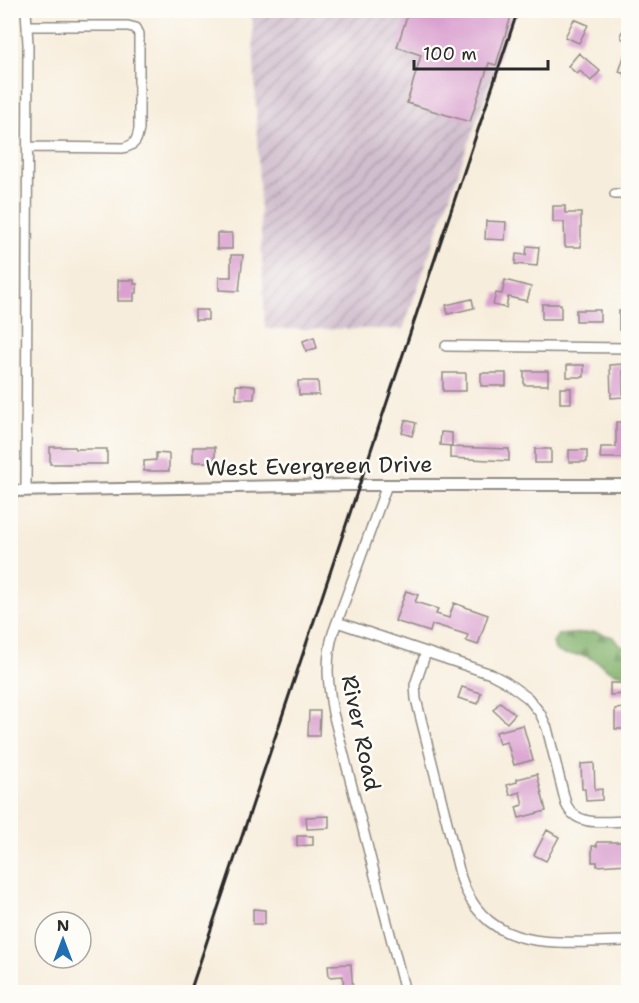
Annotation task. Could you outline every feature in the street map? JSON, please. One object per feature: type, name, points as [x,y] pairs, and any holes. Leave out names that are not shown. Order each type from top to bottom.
[{"type":"street","points":[[26,10],[26,491]]},
{"type":"street","points":[[27,26],[128,26],[136,28],[139,34],[139,129],[137,139],[132,146],[123,148],[27,147]]},
{"type":"street","points":[[615,194],[628,194]]},
{"type":"street","points":[[446,346],[628,348]]},
{"type":"street","name":"West Evergreen Drive","points":[[10,491],[387,485],[628,485]]},
{"type":"street","name":"River Road","points":[[387,485],[337,622],[327,663],[333,713],[405,993]]},
{"type":"street","points":[[337,622],[499,678],[515,688],[535,705],[547,728],[566,804],[572,814],[588,821],[628,821]]},
{"type":"street","points":[[426,652],[415,685],[416,699],[461,878],[472,903],[493,925],[508,934],[522,938],[628,940]]},
{"type":"shaded area","points":[[252,11],[513,11],[403,329],[265,329]]},
{"type":"green space","points":[[595,632],[613,637],[622,646],[628,646],[628,675],[610,671],[584,656],[563,654],[555,650],[553,642],[558,635]]},
{"type":"building","points":[[409,10],[513,10],[496,65],[489,63],[470,122],[407,103],[421,55],[397,47]]},
{"type":"building","points":[[574,19],[588,25],[579,43],[565,37]]},
{"type":"building","points":[[628,48],[628,75],[619,72]]},
{"type":"building","points":[[579,53],[600,71],[591,81],[580,71],[577,74],[568,66]]},
{"type":"building","points":[[553,206],[565,206],[565,213],[581,213],[581,247],[565,247],[564,222],[553,222]]},
{"type":"building","points":[[486,221],[506,222],[505,240],[485,239]]},
{"type":"building","points":[[217,233],[232,233],[232,249],[217,249]]},
{"type":"building","points":[[527,246],[539,247],[537,266],[515,264],[516,254],[526,255]]},
{"type":"building","points":[[231,255],[243,255],[239,291],[219,290],[219,277],[231,277]]},
{"type":"building","points":[[118,280],[134,280],[134,284],[137,284],[137,293],[134,293],[134,301],[118,301]]},
{"type":"building","points":[[505,280],[531,287],[527,301],[508,297],[506,308],[493,305],[496,293],[502,294]]},
{"type":"building","points":[[472,299],[474,308],[448,314],[446,305]]},
{"type":"building","points":[[542,304],[561,304],[561,319],[542,319]]},
{"type":"building","points":[[195,310],[208,310],[208,320],[195,320]]},
{"type":"building","points":[[576,310],[600,310],[600,321],[576,321]]},
{"type":"building","points":[[619,311],[628,311],[627,330],[619,330]]},
{"type":"building","points":[[314,337],[317,348],[306,351],[303,341]]},
{"type":"building","points":[[623,364],[623,397],[611,398],[610,365]]},
{"type":"building","points":[[567,365],[584,365],[584,377],[567,377]]},
{"type":"building","points":[[524,371],[548,371],[548,385],[524,385]]},
{"type":"building","points":[[443,373],[466,373],[466,391],[443,391]]},
{"type":"building","points":[[481,373],[506,373],[506,386],[481,386]]},
{"type":"building","points":[[298,381],[318,381],[319,395],[299,395]]},
{"type":"building","points":[[236,385],[255,386],[254,399],[236,399]]},
{"type":"building","points":[[560,388],[571,388],[571,403],[560,403]]},
{"type":"building","points":[[405,420],[416,423],[412,436],[402,433]]},
{"type":"building","points":[[616,422],[628,422],[628,458],[600,458],[601,447],[616,447]]},
{"type":"building","points":[[441,432],[452,433],[452,446],[440,445]]},
{"type":"building","points":[[50,447],[107,449],[107,464],[50,464]]},
{"type":"building","points":[[193,447],[215,447],[215,462],[193,462]]},
{"type":"building","points":[[450,447],[509,449],[509,461],[450,458]]},
{"type":"building","points":[[535,449],[551,449],[551,463],[535,463]]},
{"type":"building","points":[[569,450],[587,450],[587,462],[569,462]]},
{"type":"building","points":[[156,453],[169,454],[169,471],[144,471],[144,461],[156,460]]},
{"type":"building","points":[[406,591],[418,595],[415,602],[438,609],[436,614],[449,618],[454,603],[488,615],[478,645],[466,641],[468,635],[436,625],[432,625],[430,632],[395,621]]},
{"type":"building","points":[[610,683],[628,683],[628,694],[610,695]]},
{"type":"building","points":[[462,687],[481,693],[478,704],[458,698]]},
{"type":"building","points":[[500,702],[515,714],[507,723],[493,710]]},
{"type":"building","points":[[626,708],[627,729],[615,729],[615,709]]},
{"type":"building","points":[[309,711],[320,711],[319,736],[308,736]]},
{"type":"building","points":[[523,725],[533,760],[514,765],[507,742],[499,744],[496,732]]},
{"type":"building","points":[[594,763],[595,790],[602,789],[602,800],[586,801],[585,789],[582,789],[581,764]]},
{"type":"building","points":[[537,774],[546,811],[519,818],[516,807],[523,805],[520,792],[510,795],[507,785],[517,782],[517,779]]},
{"type":"building","points":[[329,816],[329,828],[307,829],[306,817]]},
{"type":"building","points":[[547,830],[559,837],[546,861],[534,855]]},
{"type":"building","points":[[297,836],[313,836],[313,845],[297,846]]},
{"type":"building","points":[[597,842],[628,842],[628,864],[597,866],[597,862],[592,862],[592,846],[597,846]]},
{"type":"building","points":[[253,909],[265,910],[265,924],[253,924]]},
{"type":"building","points":[[351,964],[353,993],[344,993],[343,976],[329,977],[328,965]]},
{"type":"railway","points":[[190,992],[518,10]]}]
